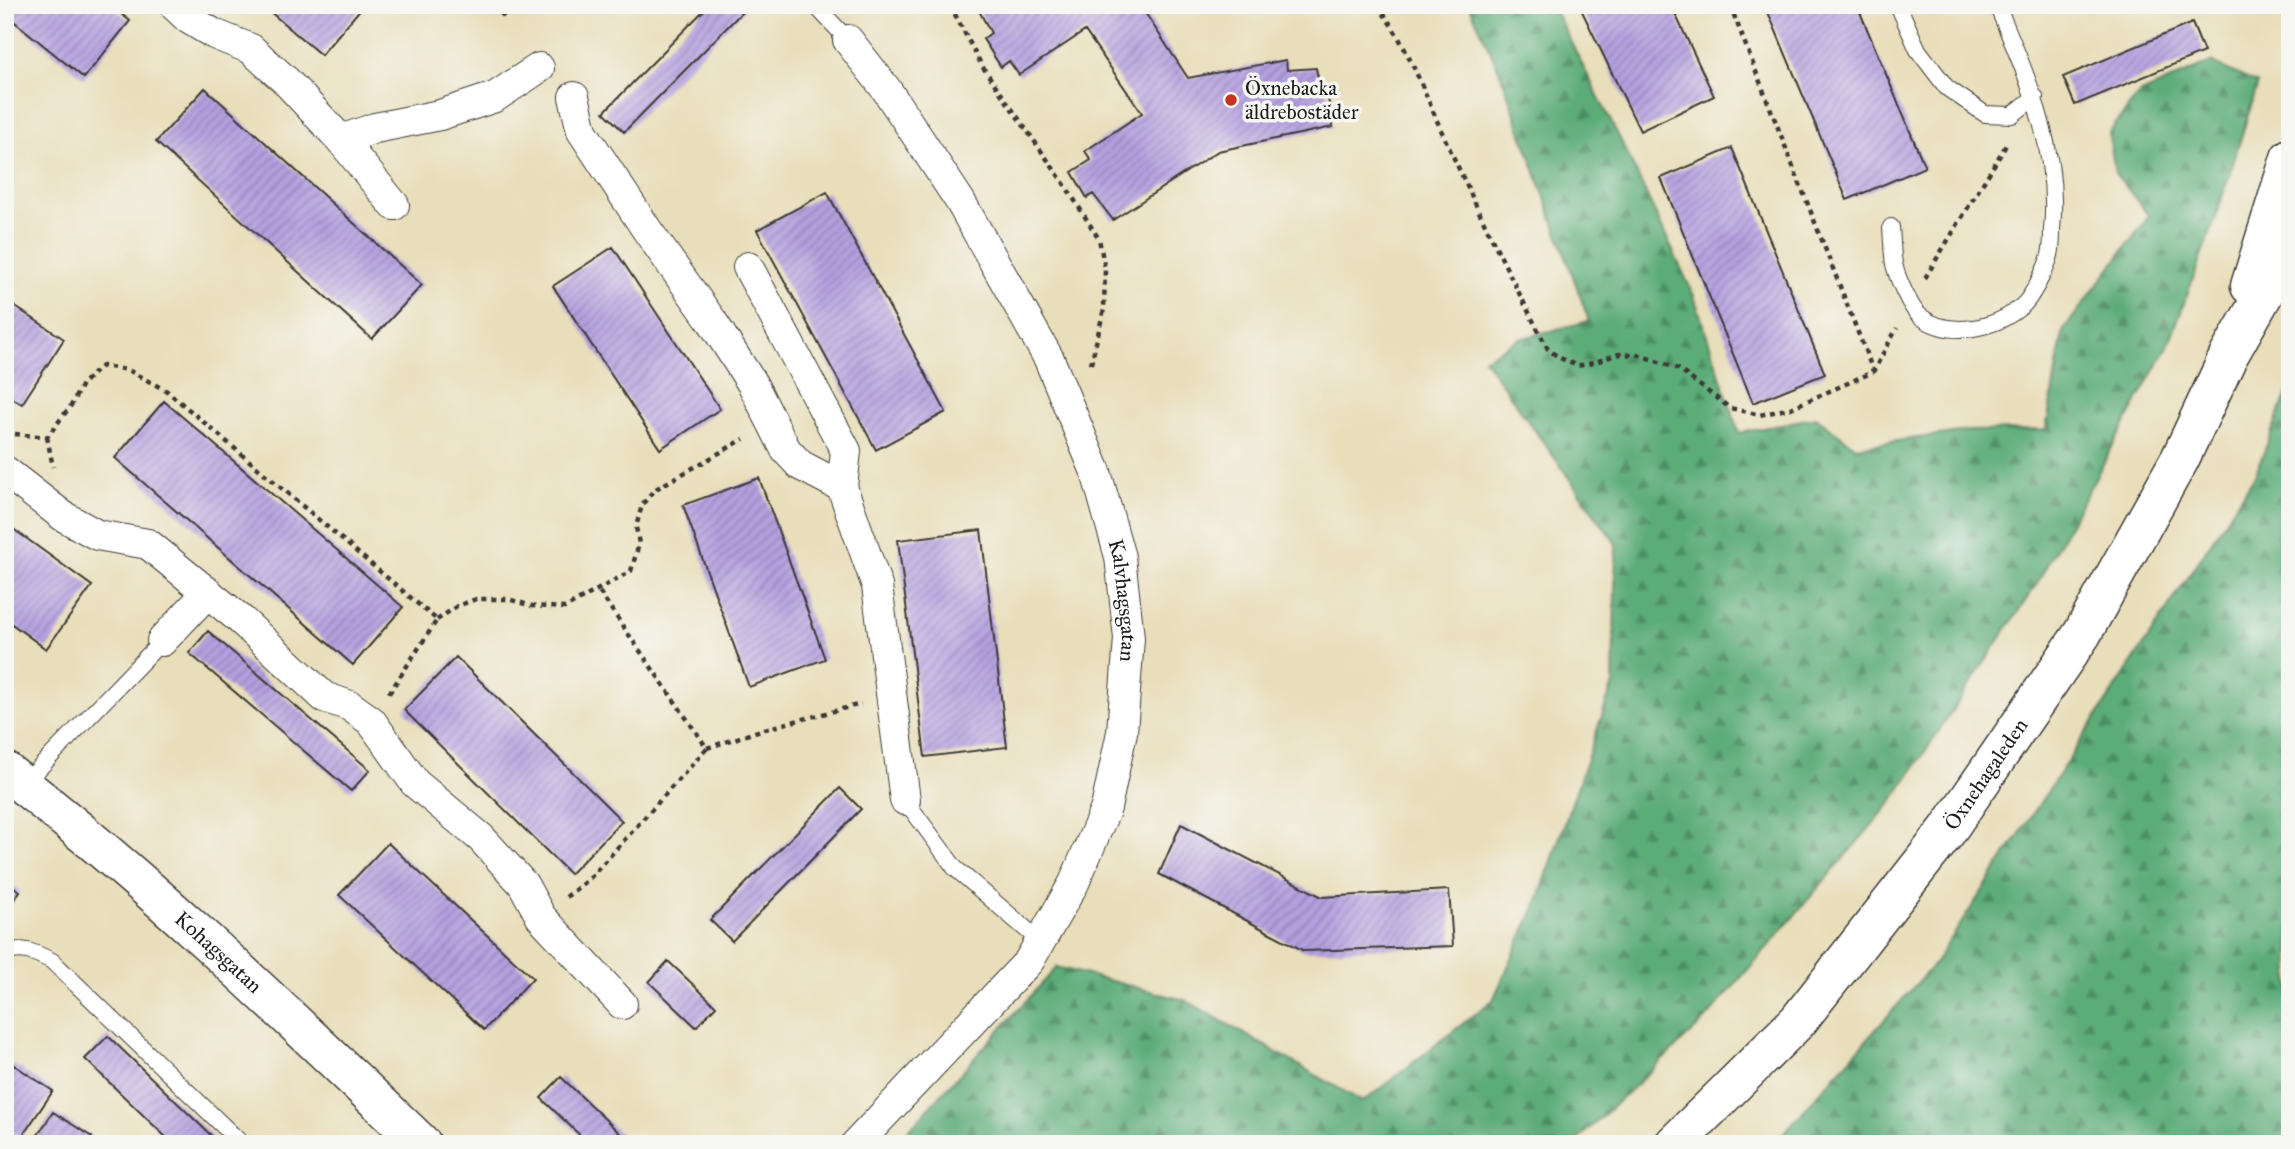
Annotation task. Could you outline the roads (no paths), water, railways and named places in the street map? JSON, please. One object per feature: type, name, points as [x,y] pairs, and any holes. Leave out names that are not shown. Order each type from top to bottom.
[{"type":"street","points":[[174,5],[189,19],[215,34],[251,49],[286,81],[341,140],[394,205]]},
{"type":"street","name":"Kalvhagsgatan","points":[[848,40],[886,89],[960,201],[1049,359],[1097,472],[1120,557],[1129,638],[1122,732],[1106,808],[1074,883],[1029,961],[856,1144]]},
{"type":"street","points":[[341,140],[375,128],[440,116],[495,96],[539,68]]},
{"type":"street","points":[[574,97],[582,131],[647,230],[712,321],[752,385],[786,450],[800,465],[842,487]]},
{"type":"street","name":"Öxnehagaleden","points":[[2229,355],[2290,158]]},
{"type":"street","name":"Öxnehagaleden","points":[[1674,1144],[1798,1021],[1947,831],[2082,634],[2180,459],[2229,355],[2290,248]]},
{"type":"street","points":[[748,268],[846,451],[842,487],[877,586],[905,800]]},
{"type":"street","points":[[5,471],[63,516],[97,535],[148,544],[279,654],[324,698],[350,706],[372,721],[415,783],[481,838],[523,884],[541,917],[622,1004]]},
{"type":"street","points":[[162,641],[208,592]]},
{"type":"street","name":"Kohagsgatan","points":[[14,778],[177,914],[422,1144]]},
{"type":"lane","points":[[815,5],[848,40]]},
{"type":"lane","points":[[1898,5],[1918,50],[1947,88],[1985,114],[2012,115],[2035,97]]},
{"type":"lane","points":[[1891,227],[1894,265],[1910,304],[1919,316],[1943,329],[1986,327],[2024,305],[2050,256],[2055,202],[2047,141],[2035,97],[1997,5]]},
{"type":"lane","points":[[14,778],[162,641]]},
{"type":"lane","points":[[905,800],[955,867],[1041,942]]},
{"type":"lane","points":[[5,953],[13,950],[31,951],[52,961],[242,1144]]},
{"type":"place","name":"Öxnebacka äldrebostäder","points":[[1231,100]]}]
